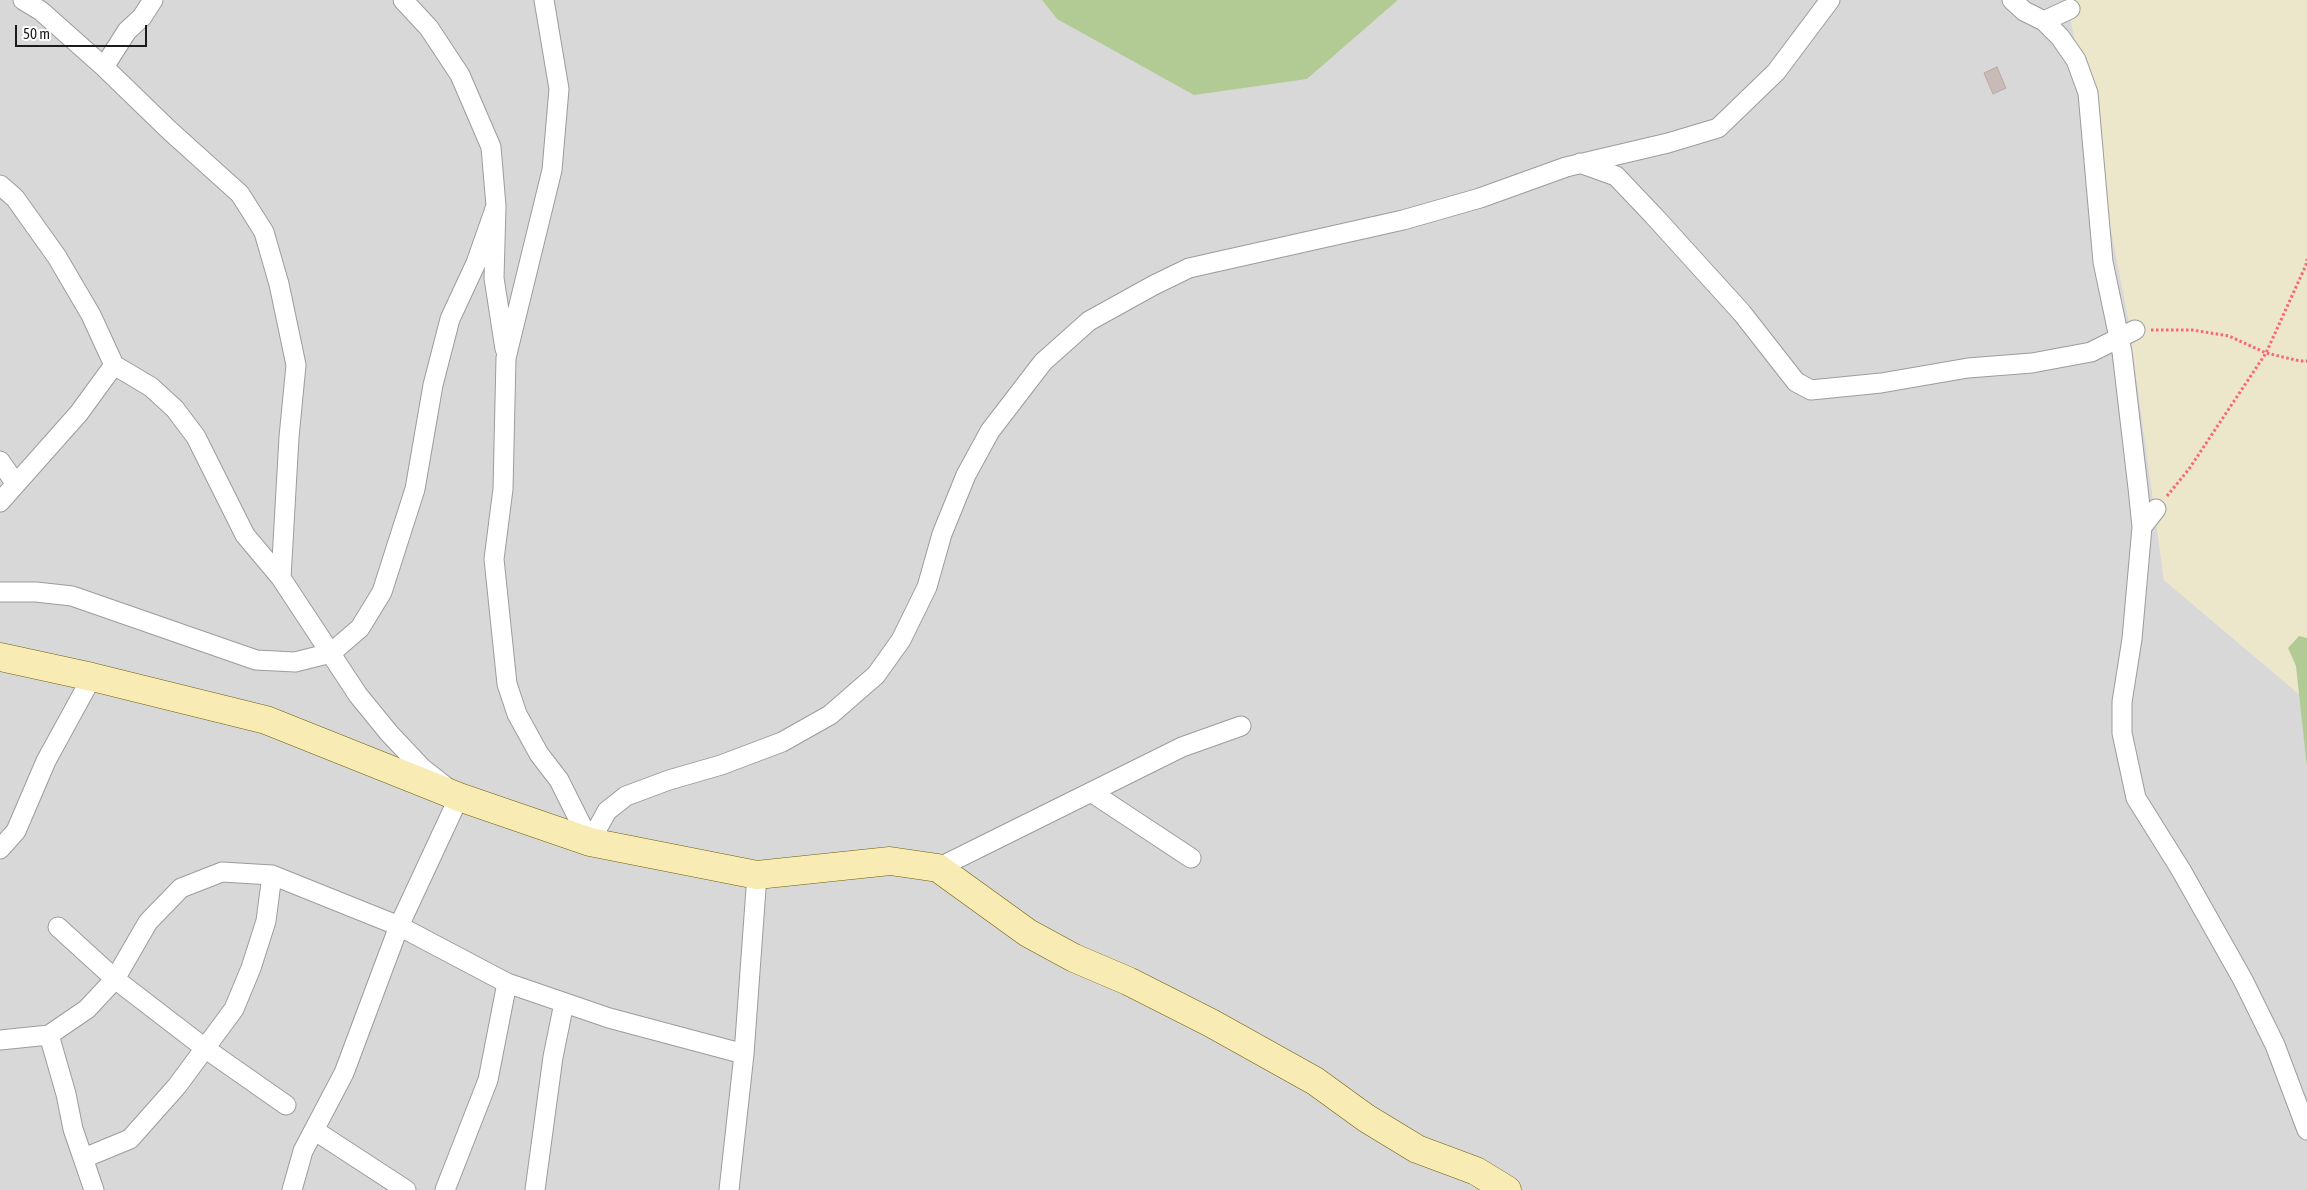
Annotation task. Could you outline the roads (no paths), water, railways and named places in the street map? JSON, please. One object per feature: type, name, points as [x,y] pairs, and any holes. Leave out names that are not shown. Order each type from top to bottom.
[{"type":"street","points":[[23,0],[42,11],[240,194],[264,232],[279,284],[296,365],[289,437],[281,578]]},
{"type":"street","points":[[104,67],[127,31],[142,17],[153,0]]},
{"type":"street","points":[[403,0],[429,28],[460,75],[491,147],[496,206],[494,278],[506,358],[503,489],[494,559],[507,684],[517,714],[539,754],[559,780],[590,842]]},
{"type":"street","points":[[506,358],[552,170],[559,89],[544,0]]},
{"type":"street","points":[[590,842],[607,811],[626,796],[669,780],[721,765],[782,742],[830,715],[876,675],[901,640],[927,587],[942,534],[966,475],[990,431],[1043,362],[1089,321],[1189,268],[1403,220],[1480,198],[1580,163],[1668,143],[1718,128],[1776,72],[1830,0]]},
{"type":"street","points":[[2012,0],[2024,11],[2044,21],[2060,37],[2076,60],[2088,93],[2103,262],[2127,334],[2142,527],[2132,639],[2122,702],[2122,734],[2136,798],[2181,870],[2244,980],[2275,1045],[2307,1130]]},
{"type":"street","points":[[2044,21],[2070,9]]},
{"type":"street","points":[[1580,163],[1616,176],[1736,307],[1796,382],[1811,390],[1881,383],[1968,368],[2032,363],[2091,352],[2127,334]]},
{"type":"street","points":[[0,185],[15,198],[57,257],[91,315],[114,365],[151,386],[175,409],[196,437],[245,535],[281,578],[358,695],[389,733],[422,768],[458,797]]},
{"type":"street","points":[[0,592],[36,592],[72,596],[256,660],[295,662],[331,652],[360,628],[382,592],[415,489],[432,385],[450,319],[476,263],[496,206]]},
{"type":"street","points":[[0,502],[78,413],[114,365]]},
{"type":"street","points":[[0,461],[16,484]]},
{"type":"street","points":[[2142,527],[2156,509]]},
{"type":"street","points":[[0,657],[92,677],[266,720],[458,797],[590,842],[757,875],[890,861],[938,868],[1028,933],[1074,958],[1128,981],[1211,1023],[1316,1081],[1366,1118],[1417,1149],[1476,1171],[1507,1190]]},
{"type":"street","points":[[0,849],[16,831],[46,761],[92,677]]},
{"type":"street","points":[[938,868],[1182,747],[1241,726]]},
{"type":"street","points":[[1091,792],[1190,858]]},
{"type":"street","points":[[292,1190],[303,1151],[344,1073],[399,926],[458,797]]},
{"type":"street","points":[[0,1040],[49,1035],[87,1009],[115,979],[148,922],[181,888],[222,872],[272,875],[399,926],[507,983],[610,1018],[744,1054]]},
{"type":"street","points":[[84,1158],[130,1139],[153,1116],[206,1049],[234,1009],[251,968],[266,922],[272,875]]},
{"type":"street","points":[[729,1189],[744,1054],[757,875]]},
{"type":"street","points":[[58,927],[115,979],[206,1049],[286,1106]]},
{"type":"street","points":[[445,1190],[488,1080],[507,983]]},
{"type":"street","points":[[535,1190],[553,1057],[564,1003]]},
{"type":"street","points":[[49,1035],[74,1129],[94,1190]]},
{"type":"street","points":[[314,1130],[406,1190]]}]
